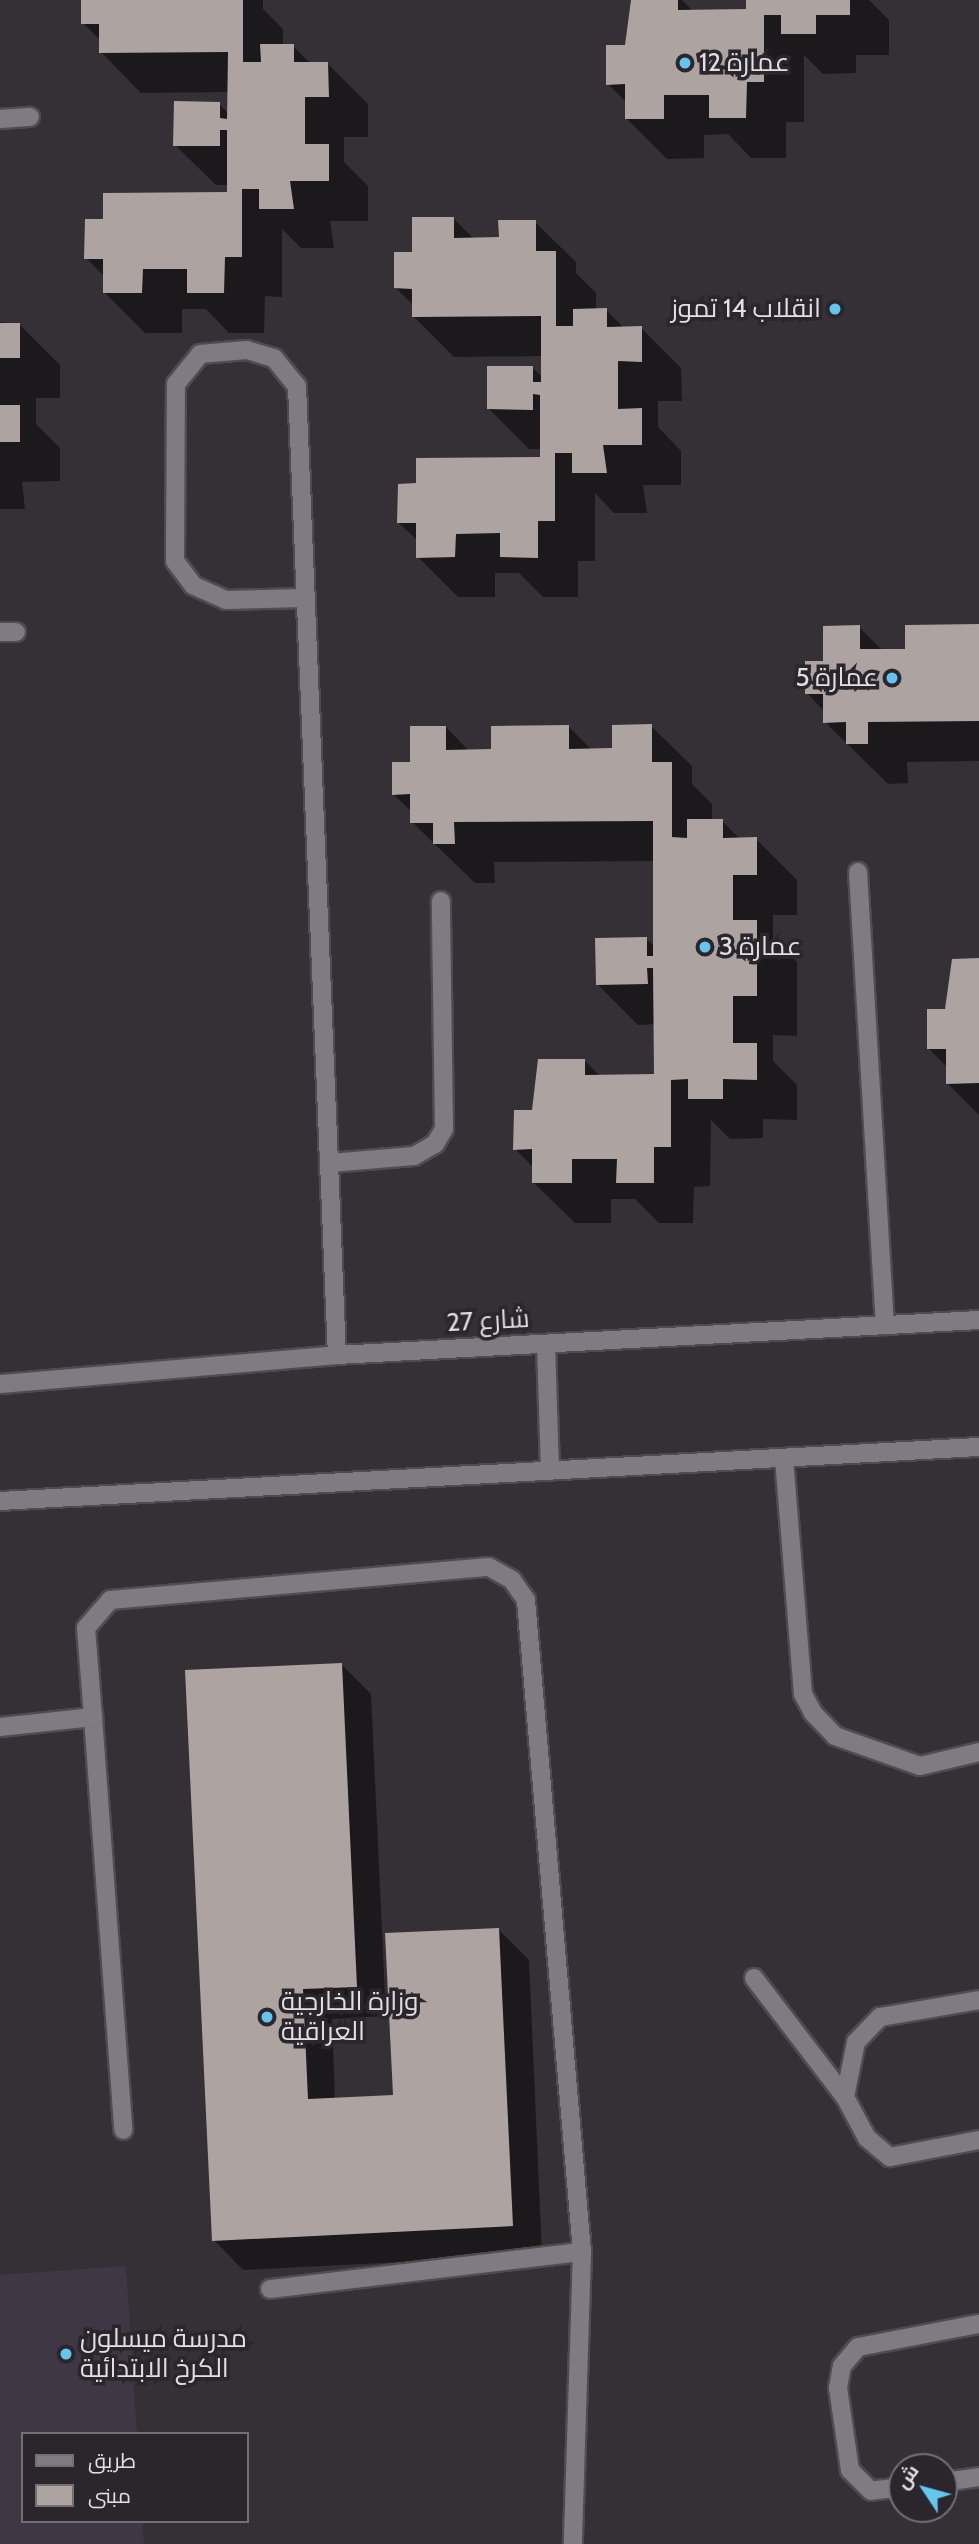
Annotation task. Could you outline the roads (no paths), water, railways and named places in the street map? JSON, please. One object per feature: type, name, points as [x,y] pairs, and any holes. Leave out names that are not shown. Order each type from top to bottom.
[{"type":"main road","points":[[0,119],[30,117]]},
{"type":"main road","points":[[303,598],[226,600],[193,585],[175,561],[176,384],[200,354],[247,350],[274,358],[297,386],[303,598],[337,1355]]},
{"type":"main road","points":[[858,872],[885,1325]]},
{"type":"main road","points":[[330,1163],[414,1156],[435,1144],[444,1129],[441,901]]},
{"type":"main road","name":"شارع 27","points":[[0,1384],[337,1355],[979,1320]]},
{"type":"main road","points":[[546,1344],[550,1470]]},
{"type":"main road","points":[[0,1501],[979,1447]]},
{"type":"main road","points":[[784,1458],[803,1694],[813,1713],[835,1736],[920,1766],[979,1752]]},
{"type":"main road","points":[[124,2130],[86,1628],[110,1600],[489,1566],[512,1580],[526,1600],[582,2252],[573,2544]]},
{"type":"main road","points":[[0,1727],[93,1717]]},
{"type":"main road","points":[[754,1978],[845,2097],[867,2138],[890,2157],[979,2140]]},
{"type":"main road","points":[[845,2097],[856,2042],[880,2017],[979,2000]]},
{"type":"main road","points":[[270,2289],[582,2252]]},
{"type":"main road","points":[[888,2489],[871,2491],[850,2470],[838,2388],[842,2366],[858,2347],[979,2324]]},
{"type":"main road","points":[[958,2480],[979,2477]]},
{"type":"place","name":"عمارة 12","points":[[685,63]]},
{"type":"place","name":"انقلاب 14 تموز","points":[[835,309]]},
{"type":"place","name":"عمارة 5","points":[[892,678]]},
{"type":"place","name":"عمارة 3","points":[[705,947]]},
{"type":"place","name":"وزارة الخارجية العراقية","points":[[267,2017]]},
{"type":"place","name":"مدرسة ميسلون الكرخ الابتدائية","points":[[66,2354]]}]
